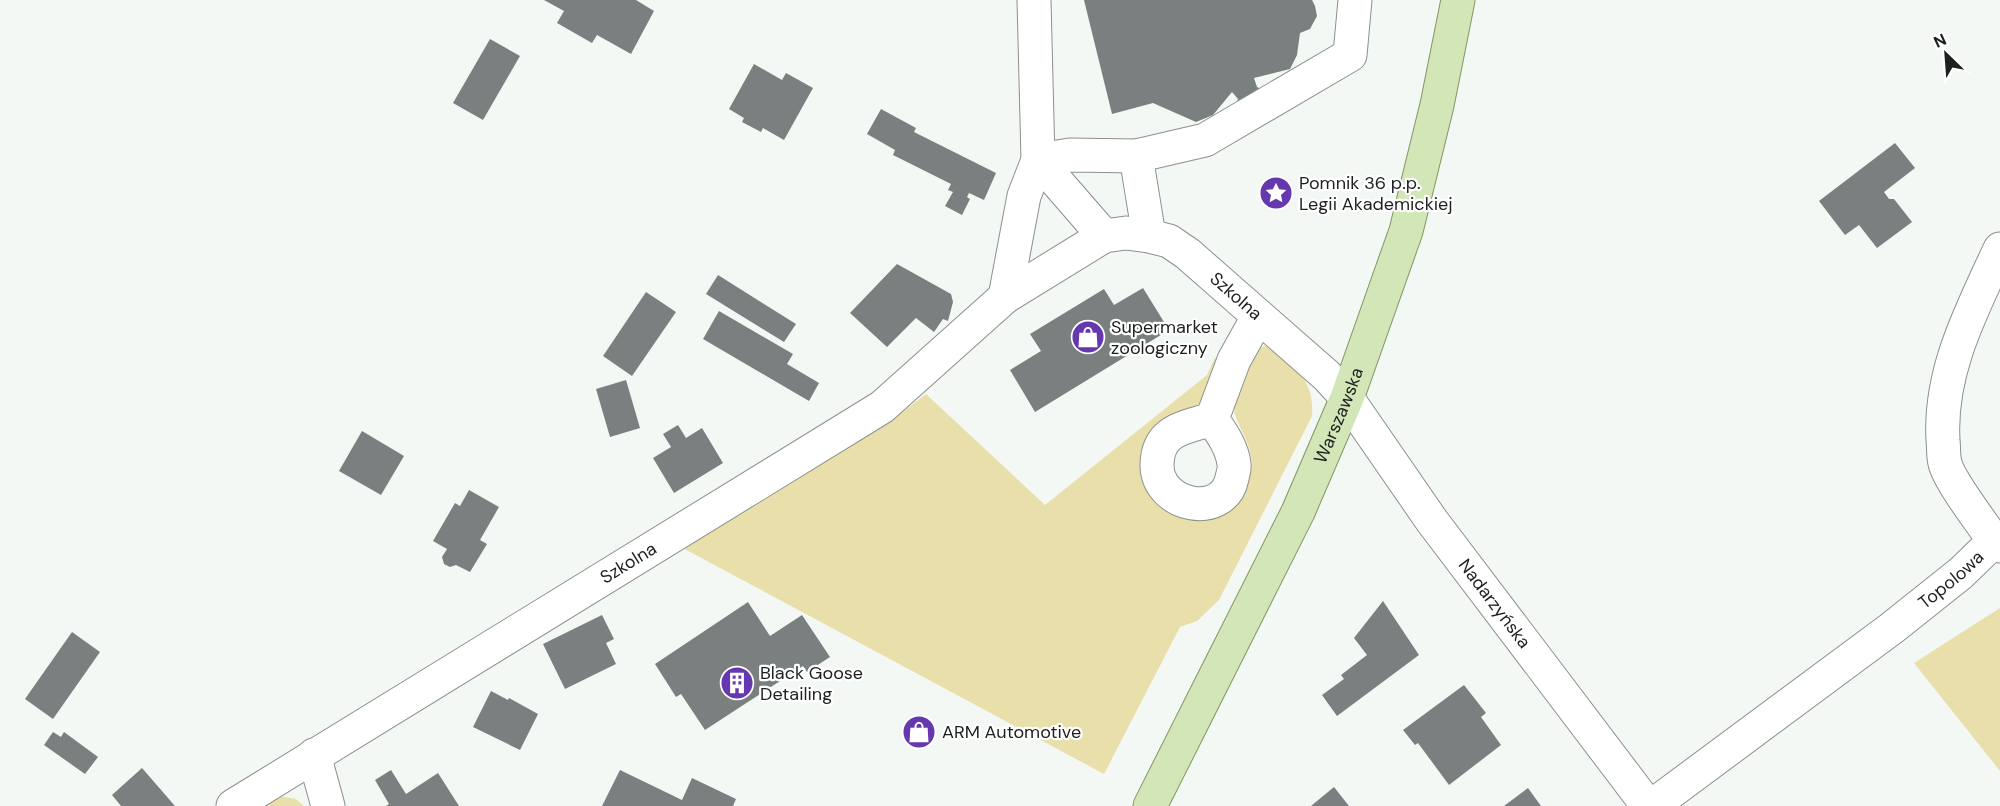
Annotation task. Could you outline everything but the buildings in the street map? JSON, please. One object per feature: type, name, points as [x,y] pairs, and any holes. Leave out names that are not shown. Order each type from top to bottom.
[{"type":"main road","name":"Warszawska","points":[[1150,806],[1298,512],[1347,398],[1406,231],[1437,105],[1458,0]]},
{"type":"street","points":[[1005,297],[1024,196],[1038,160],[1034,0]]},
{"type":"street","points":[[1038,160],[1070,154],[1136,156],[1205,140],[1350,55],[1355,0]]},
{"type":"street","points":[[1136,156],[1149,236]]},
{"type":"street","points":[[1038,160],[1104,236]]},
{"type":"street","name":"Szkolna","points":[[233,806],[882,407],[1005,297],[1104,236],[1126,233],[1169,241],[1188,254],[1258,318],[1327,376],[1347,398]]},
{"type":"street","name":"Topolowa","points":[[1650,806],[1892,628],[1997,543],[1945,465],[1942,430],[1944,398],[1961,335],[2000,249]]},
{"type":"street","points":[[1212,419],[1234,360],[1258,318]]},
{"type":"street","name":"Nadarzyńska","points":[[1347,398],[1432,521],[1650,806]]},
{"type":"street","points":[[314,755],[328,806]]},
{"type":"shaded area","points":[[1269,345],[1294,367],[1306,383],[1312,403],[1312,416],[1219,600],[1197,621],[1180,627],[1104,774],[681,547],[888,423],[926,394],[1045,505],[1207,375],[1215,358],[1222,361],[1215,392],[1144,469],[1232,502],[1249,479],[1252,463],[1248,446],[1235,416],[1234,404],[1254,352]]},
{"type":"shaded area","points":[[2000,608],[2000,771],[1914,663]]},
{"type":"shaded area","points":[[279,796],[296,799],[304,806],[264,806]]},
{"type":"place","name":"Pomnik 36 p.p. Legii Akademickiej","points":[[1276,193]]},
{"type":"place","name":"Supermarket zoologiczny","points":[[1088,337]]},
{"type":"place","name":"Black Goose Detailing","points":[[737,683]]},
{"type":"place","name":"ARM Automotive","points":[[919,732]]}]
